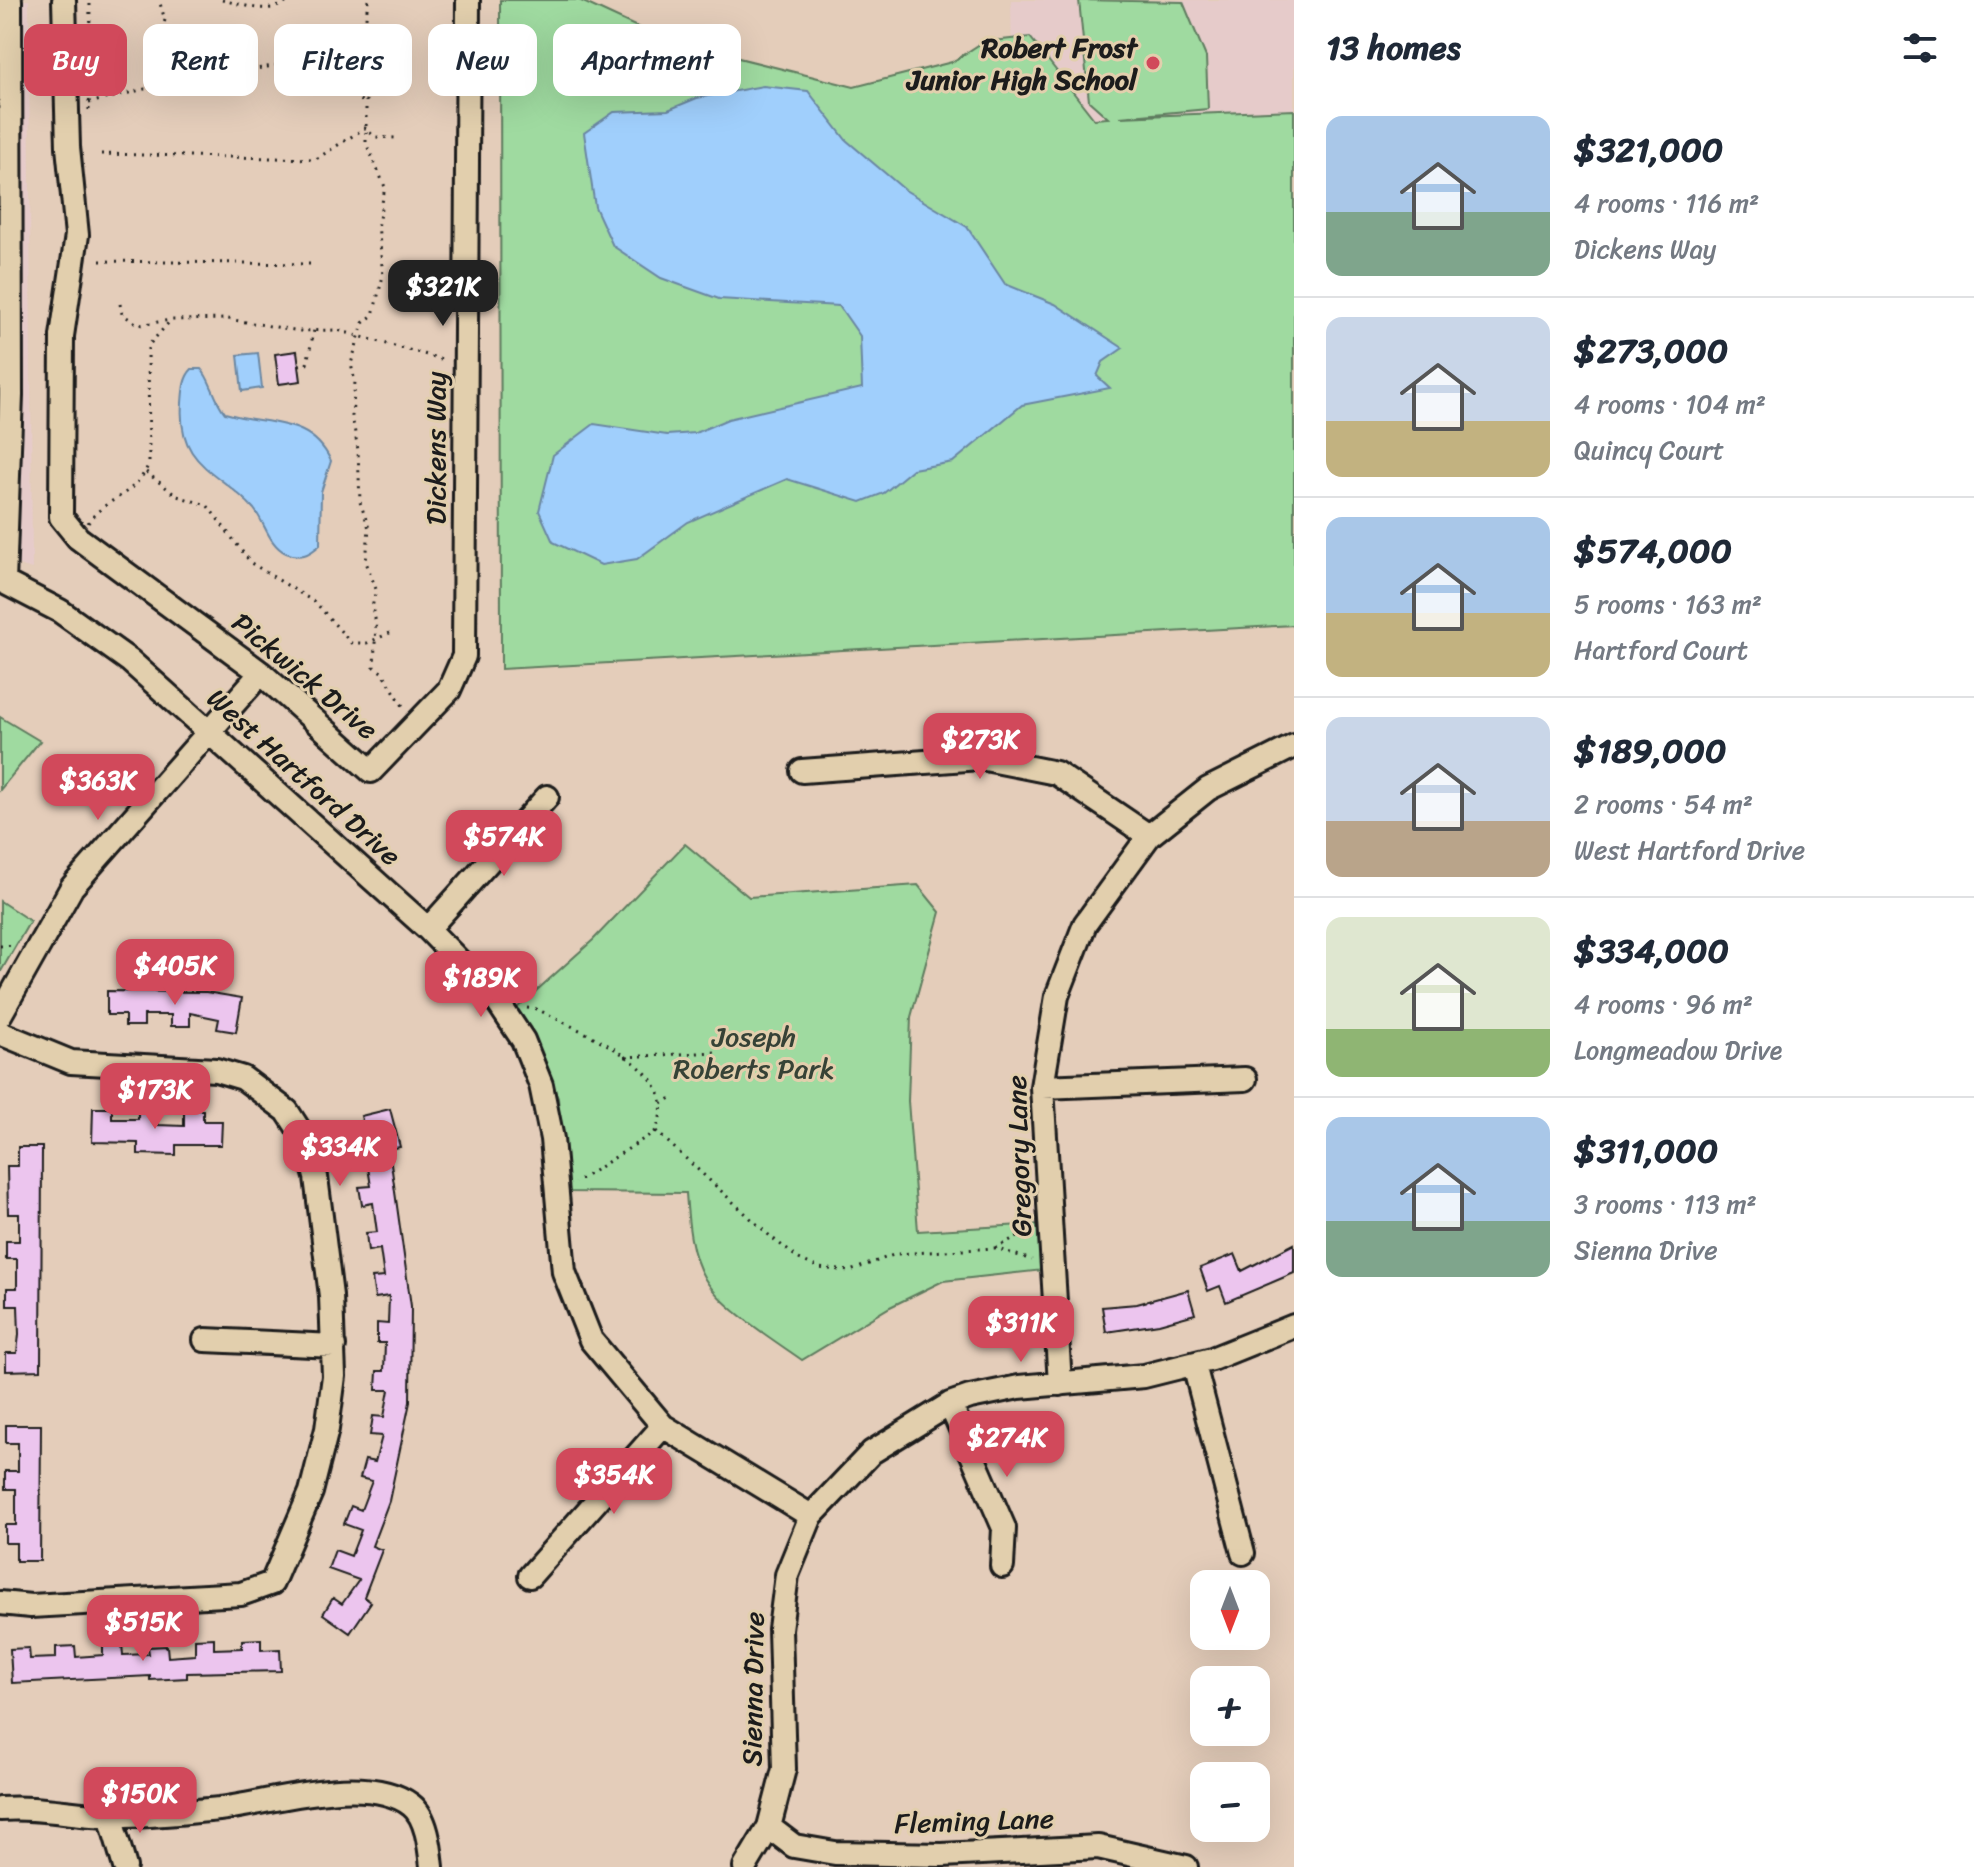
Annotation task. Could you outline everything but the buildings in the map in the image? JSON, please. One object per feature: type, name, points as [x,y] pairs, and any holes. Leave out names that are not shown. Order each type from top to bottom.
[{"type":"street","points":[[2,581],[11,395],[10,0]]},
{"type":"street","points":[[64,0],[68,147],[77,235],[62,336],[61,517],[78,538]]},
{"type":"street","name":"Dickens Way","points":[[464,656],[468,0]]},
{"type":"street","name":"Pickwick Drive","points":[[78,538],[261,673],[371,771],[449,690],[464,656]]},
{"type":"street","name":"West Hartford Drive","points":[[2,581],[34,596],[95,634],[428,929],[502,1008],[523,1040],[541,1085],[552,1139],[564,1272],[591,1340],[663,1426],[811,1516]]},
{"type":"street","points":[[0,1015],[72,887],[261,673]]},
{"type":"street","name":"Gregory Lane","points":[[1060,1384],[1042,1087],[1057,996],[1085,924],[1149,836],[1208,789],[1294,746]]},
{"type":"street","points":[[802,771],[980,758],[1056,773],[1149,836]]},
{"type":"street","points":[[428,929],[547,797]]},
{"type":"street","points":[[0,1033],[71,1062],[216,1070],[243,1078],[277,1101],[296,1123],[313,1159],[334,1346],[327,1429],[311,1492],[272,1583],[241,1594],[31,1606],[0,1603]]},
{"type":"street","points":[[1042,1087],[1245,1079]]},
{"type":"street","name":"Sienna Drive","points":[[745,1867],[769,1827],[784,1769],[780,1629],[787,1575],[811,1516],[872,1452],[950,1404],[991,1392],[1117,1380],[1194,1365],[1255,1345],[1294,1326]]},
{"type":"street","points":[[205,1340],[334,1346]]},
{"type":"street","points":[[1194,1365],[1243,1553]]},
{"type":"street","points":[[950,1404],[1004,1528],[1002,1566]]},
{"type":"street","points":[[530,1576],[663,1426]]},
{"type":"street","points":[[0,1809],[20,1807],[110,1816],[222,1809],[316,1792],[371,1790],[411,1805],[425,1827],[432,1867]]},
{"type":"street","points":[[110,1816],[125,1867]]},
{"type":"street","name":"Fleming Lane","points":[[769,1827],[794,1846],[835,1853],[942,1855],[1098,1847],[1186,1867]]},
{"type":"path","points":[[89,110],[90,0]]},
{"type":"path","points":[[159,0],[164,24]]},
{"type":"path","points":[[222,0],[262,9],[281,7],[290,0]]},
{"type":"path","points":[[368,0],[365,26],[375,43],[376,56],[366,104],[365,128],[366,143],[385,187],[378,224],[383,276],[373,315],[363,323],[356,337],[351,364],[355,382],[352,416],[361,476],[360,502],[369,528],[366,562],[376,589],[374,667],[383,673],[403,706]]},
{"type":"path","points":[[258,69],[289,63],[307,76],[328,79],[366,104]]},
{"type":"path","points":[[89,103],[143,90]]},
{"type":"path","points":[[365,128],[375,137],[396,138]]},
{"type":"path","points":[[101,154],[316,159],[365,128]]},
{"type":"path","points":[[100,261],[310,264]]},
{"type":"path","points":[[120,304],[122,314],[139,325],[171,320],[228,319],[337,330],[441,359]]},
{"type":"path","points":[[78,538],[98,508],[119,499],[143,479],[146,472],[149,463],[148,346],[171,320]]},
{"type":"path","points":[[299,365],[307,364],[314,330]]},
{"type":"path","points":[[146,472],[177,496],[207,505],[251,563],[316,603],[351,643],[373,640],[394,631]]},
{"type":"path","points":[[502,1008],[537,1009],[625,1057],[648,1077],[662,1104],[656,1131],[577,1182],[555,1185]]},
{"type":"path","points":[[625,1057],[716,1052]]},
{"type":"path","points":[[662,1104],[671,1098]]},
{"type":"path","points":[[656,1131],[771,1237],[799,1259],[819,1268],[850,1271],[896,1254],[995,1248],[1039,1262]]},
{"type":"path","points":[[995,1248],[1026,1232]]},
{"type":"shaded area","points":[[0,0],[29,0],[29,24],[24,24],[24,96],[30,96],[32,569],[0,559]]},
{"type":"shaded area","name":"Robert Frost Junior High School","points":[[1011,0],[1294,0],[1294,110],[1013,123]]},
{"type":"green space","points":[[500,0],[579,0],[631,24],[553,24],[553,96],[741,96],[741,59],[854,87],[952,62],[983,42],[1030,37],[1094,119],[1108,118],[1089,101],[1079,0],[1183,2],[1206,57],[1208,109],[1120,117],[1294,110],[1294,625],[501,669],[500,96],[537,96],[537,24],[500,24]]},
{"type":"green space","points":[[0,717],[40,741],[0,790]]},
{"type":"green space","name":"Joseph Roberts Park","points":[[685,844],[749,897],[918,885],[940,912],[911,1017],[908,1101],[918,1231],[1041,1224],[1053,1269],[943,1281],[890,1307],[802,1360],[736,1313],[705,1279],[693,1248],[686,1193],[564,1192],[558,1098],[517,1008],[593,940]]},
{"type":"green space","points":[[0,901],[30,921],[0,973]]},
{"type":"water","points":[[763,86],[808,91],[846,140],[905,190],[967,227],[1005,284],[1055,304],[1123,348],[1103,362],[1097,376],[1110,388],[1022,405],[953,462],[913,469],[884,493],[861,502],[787,479],[688,522],[637,559],[601,565],[553,542],[539,511],[553,455],[594,424],[667,435],[695,433],[728,419],[862,388],[860,336],[839,306],[719,299],[661,278],[613,246],[595,207],[584,133],[614,112],[668,110],[697,98],[741,96],[741,90]]},
{"type":"water","points":[[258,353],[262,388],[242,391],[238,355]]},
{"type":"water","points":[[192,369],[201,369],[204,373],[225,413],[299,429],[322,447],[331,461],[321,492],[320,545],[312,551],[296,556],[280,549],[254,509],[194,455],[186,442],[182,425],[184,385]]},
{"type":"place","name":"Robert Frost Junior High School","points":[[1153,63]]}]
